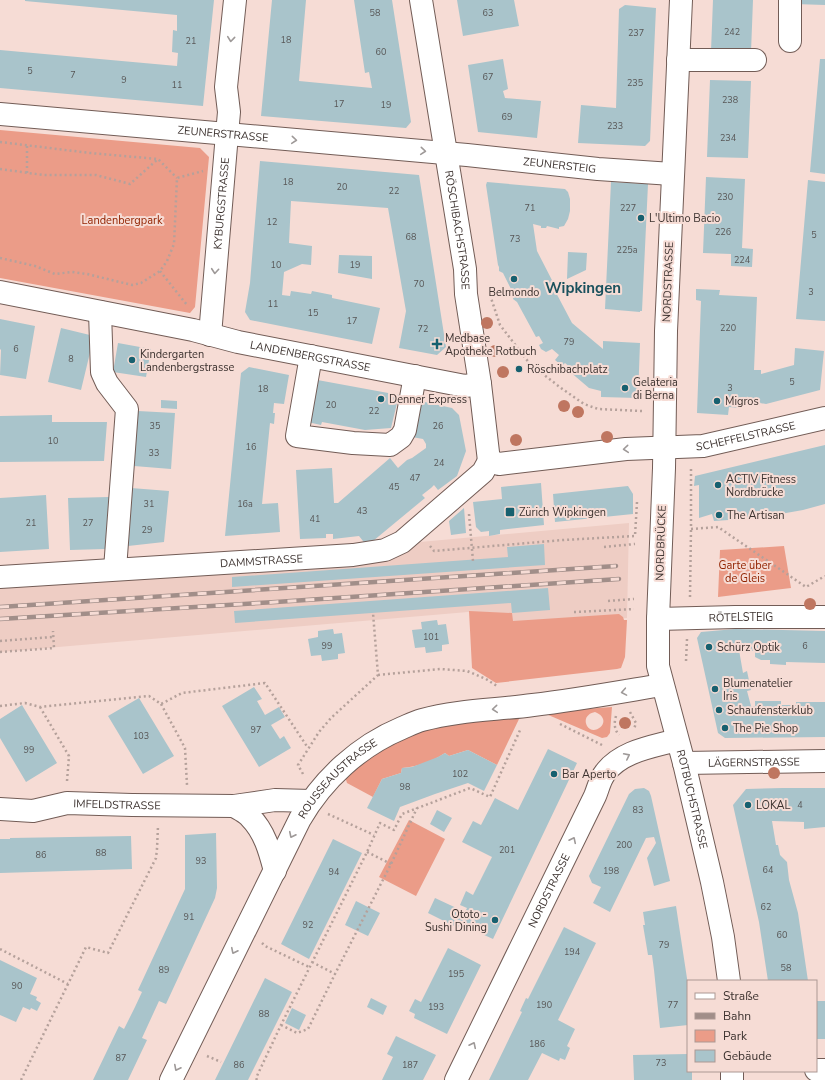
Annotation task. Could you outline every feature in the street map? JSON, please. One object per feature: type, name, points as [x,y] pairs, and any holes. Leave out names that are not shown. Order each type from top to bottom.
[{"type":"street","name":"KYBURGSTRASSE","points":[[210,335],[229,112],[226,87],[235,0]]},
{"type":"street","name":"RÖSCHIBACHSTRASSE","points":[[421,0],[465,269],[466,294],[480,384],[489,461]]},
{"type":"street","name":"NORDSTRASSE","points":[[665,458],[666,331],[681,0]]},
{"type":"street","points":[[790,0],[790,41]]},
{"type":"street","points":[[678,60],[755,60]]},
{"type":"street","name":"ZEUNERSTRASSE","points":[[0,114],[447,153]]},
{"type":"street","name":"ZEUNERSTEIG","points":[[447,153],[598,169],[672,174]]},
{"type":"street","name":"LANDENBERGSTRASSE","points":[[0,292],[465,386],[480,384]]},
{"type":"street","points":[[100,312],[102,372],[107,383],[127,409],[115,569]]},
{"type":"street","points":[[311,356],[297,436],[354,443],[390,445],[401,437],[404,430],[414,376]]},
{"type":"street","name":"SCHEFFELSTRASSE","points":[[665,458],[703,446],[825,418]]},
{"type":"street","points":[[489,461],[499,464],[626,449],[665,458]]},
{"type":"street","name":"NORDBRÜCKE","points":[[658,619],[665,458]]},
{"type":"street","name":"DAMMSTRASSE","points":[[0,576],[373,553],[402,542],[483,472],[489,461]]},
{"type":"street","name":"RÖTELSTEIG","points":[[658,619],[825,617]]},
{"type":"street","name":"ROTBUCHSTRASSE","points":[[658,619],[658,666],[684,763],[724,937],[729,980]]},
{"type":"street","name":"ROUSSEAUSTRASSE","points":[[171,1080],[300,819],[316,806],[329,779],[358,753],[391,733],[421,720],[455,713],[534,705],[662,685]]},
{"type":"street","name":"NORDSTRASSE","points":[[456,1080],[595,796],[604,774],[616,761],[632,753],[677,740]]},
{"type":"street","name":"LÄGERNSTRASSE","points":[[684,763],[825,761]]},
{"type":"street","name":"IMFELDSTRASSE","points":[[0,809],[33,811],[67,803],[234,806],[275,800],[316,806]]},
{"type":"street","points":[[234,806],[250,816],[260,830],[268,846],[275,871]]},
{"type":"path","points":[[0,142],[90,153],[158,159],[177,178],[174,244],[167,261],[160,271],[141,283],[132,285],[72,272],[55,274],[35,266],[0,258]]},
{"type":"path","points":[[27,146],[27,173]]},
{"type":"path","points":[[0,169],[43,175],[96,175],[130,184],[158,159]]},
{"type":"path","points":[[177,178],[205,170]]},
{"type":"path","points":[[160,271],[182,300],[191,308]]},
{"type":"path","points":[[488,288],[500,326],[530,364],[584,404],[598,408],[642,410]]},
{"type":"path","points":[[691,469],[692,529],[718,526],[806,587]]},
{"type":"path","points":[[416,530],[434,551],[563,540],[635,536],[637,502]]},
{"type":"path","points":[[470,526],[473,561]]},
{"type":"path","points":[[604,546],[635,544]]},
{"type":"path","points":[[806,587],[825,576]]},
{"type":"path","points":[[806,587],[806,592]]},
{"type":"path","points":[[608,601],[634,599]]},
{"type":"path","points":[[574,612],[634,609]]},
{"type":"path","points":[[373,613],[378,675]]},
{"type":"path","points":[[0,652],[54,648],[53,631]]},
{"type":"path","points":[[0,641],[53,637]]},
{"type":"path","points":[[303,774],[298,765],[319,732],[331,718],[378,675],[440,669],[467,671],[486,679],[498,687]]},
{"type":"path","points":[[161,704],[182,693],[265,683],[308,748]]},
{"type":"path","points":[[0,706],[25,703],[40,707],[149,696],[161,704],[185,748],[187,791]]},
{"type":"path","points":[[40,707],[69,756],[67,785]]},
{"type":"path","points":[[627,710],[636,723],[632,734]]},
{"type":"path","points":[[619,711],[614,722],[615,731],[620,737]]},
{"type":"path","points":[[555,722],[608,748]]},
{"type":"path","points":[[257,1080],[256,1078],[281,1025],[380,823],[394,830],[402,814],[470,788],[490,797],[522,728]]},
{"type":"path","points":[[316,806],[374,836]]},
{"type":"path","points":[[281,1025],[297,1033],[308,1029],[391,864],[417,808]]},
{"type":"path","points":[[21,1080],[86,947],[108,953],[156,858],[158,849],[158,820]]},
{"type":"path","points":[[367,852],[391,864]]},
{"type":"path","points":[[260,942],[265,946],[310,967]]},
{"type":"path","points":[[0,949],[68,984]]},
{"type":"path","points":[[312,962],[335,974]]},
{"type":"shaded area","points":[[629,523],[627,618],[541,625],[468,612],[0,652],[0,585],[381,559],[403,554],[420,542]]},
{"type":"green space","name":"Landenbergpark","points":[[0,130],[200,148],[209,157],[195,307],[190,313],[0,278]]},
{"type":"green space","name":"Garte über de Gleis","points":[[784,546],[791,588],[718,597],[720,550]]},
{"type":"green space","points":[[469,611],[512,613],[513,621],[619,614],[624,620],[627,620],[625,657],[621,668],[617,669],[496,683],[472,668]]},
{"type":"green space","points":[[612,707],[610,733],[607,737],[602,738],[546,714],[545,712]],"holes":[[[595,712],[601,715],[603,719],[601,726],[598,729],[590,729],[586,723],[587,716]]]},
{"type":"green space","points":[[520,717],[497,765],[468,750],[449,756],[445,753],[425,763],[402,768],[401,773],[382,779],[373,797],[347,783],[344,773],[426,725]]},
{"type":"green space","points":[[409,820],[445,839],[416,896],[379,877]]},
{"type":"building","points":[[25,0],[214,0],[203,106],[0,88],[0,50],[177,66],[178,53],[172,52],[173,30],[177,31],[177,15]]},
{"type":"building","points":[[272,0],[306,0],[299,81],[372,88],[369,72],[365,73],[354,0],[392,0],[411,122],[406,128],[261,116]]},
{"type":"building","points":[[457,0],[514,0],[519,26],[463,36]]},
{"type":"building","points":[[713,0],[753,0],[751,52],[711,51]]},
{"type":"building","points":[[794,0],[825,0],[825,5],[794,4]]},
{"type":"building","points":[[625,5],[656,8],[650,141],[645,146],[578,143],[581,105],[616,108],[619,9]]},
{"type":"building","points":[[503,59],[508,89],[503,91],[505,98],[541,101],[537,138],[478,132],[468,65]]},
{"type":"building","points":[[820,59],[825,59],[825,174],[810,172]]},
{"type":"building","points":[[710,80],[751,81],[748,158],[707,157]]},
{"type":"building","points":[[260,161],[419,175],[446,347],[437,355],[399,348],[406,311],[388,208],[291,201],[289,243],[312,246],[311,265],[302,264],[284,272],[282,295],[290,296],[291,291],[311,294],[312,291],[332,295],[332,298],[380,308],[372,344],[250,320],[245,312],[250,283]]},
{"type":"building","points":[[706,177],[745,179],[742,248],[753,249],[752,267],[731,266],[731,254],[703,253]]},
{"type":"building","points":[[808,180],[825,182],[825,321],[796,319]]},
{"type":"building","points":[[487,182],[565,189],[568,192],[570,199],[570,211],[564,226],[559,227],[559,229],[547,226],[546,228],[541,228],[541,226],[533,224],[537,251],[555,286],[553,287],[572,323],[603,349],[603,341],[640,343],[638,398],[601,397],[601,391],[589,388],[569,371],[571,368],[565,363],[562,366],[555,360],[559,355],[552,349],[546,352],[541,349],[539,345],[543,343],[539,336],[536,337],[517,302],[513,299],[514,295],[503,273],[499,271],[486,185]]},
{"type":"building","points":[[611,182],[648,184],[642,311],[640,312],[605,309]]},
{"type":"building","points":[[568,252],[587,253],[586,270],[567,279]]},
{"type":"building","points":[[339,255],[372,256],[372,279],[338,273]]},
{"type":"building","points":[[696,289],[720,290],[719,295],[757,297],[754,370],[761,370],[761,374],[794,365],[795,348],[824,351],[820,390],[766,404],[754,402],[754,405],[741,405],[741,408],[729,407],[728,415],[697,413],[701,301],[696,300]]},
{"type":"building","points":[[0,319],[35,326],[26,379],[0,375]]},
{"type":"building","points":[[61,328],[94,336],[81,390],[48,382]]},
{"type":"building","name":"Kindergarten Landenbergstrasse","points":[[118,343],[151,349],[146,377],[113,372]]},
{"type":"building","points":[[249,367],[289,375],[284,404],[274,403],[274,424],[270,423],[262,504],[278,503],[280,532],[225,536],[241,373]]},
{"type":"building","points":[[312,379],[399,395],[391,428],[365,430],[322,422],[321,425],[303,421]]},
{"type":"building","points":[[161,400],[177,401],[177,409],[161,408]]},
{"type":"building","points":[[420,401],[452,408],[459,415],[466,451],[457,476],[438,490],[434,485],[422,495],[425,498],[367,546],[359,536],[333,539],[333,534],[326,534],[326,538],[300,539],[296,470],[332,468],[334,503],[338,503],[390,458],[398,468],[407,460],[426,448],[426,444],[423,439],[412,437]]},
{"type":"building","points":[[138,411],[175,413],[171,469],[134,466]]},
{"type":"building","points":[[52,415],[52,422],[107,422],[104,461],[0,462],[0,416]]},
{"type":"building","points":[[825,445],[825,504],[803,510],[758,518],[714,521],[712,514],[699,518],[699,485],[694,486],[695,476]]},
{"type":"building","points":[[541,483],[544,525],[500,530],[500,534],[489,536],[489,531],[481,532],[476,527],[473,502],[502,499],[501,487]]},
{"type":"building","points":[[628,486],[633,494],[633,514],[555,522],[553,494]]},
{"type":"building","points":[[131,488],[169,491],[164,542],[128,546]]},
{"type":"building","points":[[46,495],[49,549],[0,552],[0,498]]},
{"type":"building","points":[[109,497],[105,549],[70,550],[68,498]]},
{"type":"building","points":[[464,508],[466,533],[451,535],[449,521]]},
{"type":"building","points":[[544,544],[545,565],[232,587],[232,577],[508,557],[507,547]]},
{"type":"building","points":[[548,588],[550,610],[512,613],[511,603],[235,623],[234,611]]},
{"type":"building","points":[[437,620],[438,625],[446,624],[449,644],[442,645],[442,651],[426,653],[425,647],[415,648],[412,630],[422,629],[421,622]]},
{"type":"building","points":[[333,629],[334,634],[342,633],[345,653],[338,654],[338,659],[322,661],[321,655],[311,656],[308,639],[318,637],[318,631]]},
{"type":"building","points":[[735,629],[825,631],[825,663],[786,662],[786,665],[770,664],[770,660],[761,660],[755,657],[755,651],[739,650],[743,673],[747,671],[751,690],[747,691],[751,706],[755,706],[755,701],[781,701],[781,705],[796,705],[796,702],[825,702],[825,737],[725,738],[718,733],[697,638],[701,632]]},
{"type":"building","points":[[254,687],[262,699],[257,701],[265,715],[279,707],[285,717],[271,725],[280,739],[284,736],[291,748],[259,767],[222,706]]},
{"type":"building","points":[[139,698],[174,756],[143,774],[108,716]]},
{"type":"building","points":[[22,705],[57,763],[26,782],[0,738],[0,719]]},
{"type":"building","points":[[548,749],[577,763],[493,939],[460,924],[458,928],[428,913],[435,898],[465,912],[467,908],[460,905],[466,891],[473,895],[492,857],[462,842],[473,821],[481,825],[495,798],[518,810]]},
{"type":"building","points":[[468,750],[497,765],[484,791],[468,783],[435,794],[400,807],[394,821],[367,808],[382,779],[401,773],[402,768],[412,767],[445,753],[449,756]]},
{"type":"building","points":[[644,788],[649,791],[651,796],[670,881],[654,886],[647,858],[656,843],[654,837],[646,838],[610,912],[593,903],[601,887],[592,883],[589,876],[629,794],[635,789]]},
{"type":"building","points":[[825,788],[825,827],[804,829],[804,822],[772,821],[776,845],[778,845],[780,855],[787,862],[789,880],[798,913],[808,980],[768,980],[759,922],[733,805],[746,789]]},
{"type":"building","points":[[437,810],[452,818],[444,832],[430,824]]},
{"type":"building","points":[[216,833],[217,888],[215,898],[166,1004],[159,1001],[142,1038],[147,1040],[128,1080],[93,1080],[119,1026],[124,1029],[135,1007],[142,992],[138,990],[185,889],[185,835]]},
{"type":"building","points":[[131,836],[132,869],[0,873],[0,839]]},
{"type":"building","points":[[333,839],[362,853],[309,959],[281,944]]},
{"type":"building","points":[[356,901],[380,913],[368,936],[345,925]]},
{"type":"building","points":[[676,906],[687,980],[687,1025],[660,1028],[652,955],[648,955],[643,925],[645,925],[643,912]]},
{"type":"building","points":[[564,927],[596,943],[558,1020],[575,1029],[567,1046],[570,1048],[565,1060],[560,1058],[559,1061],[542,1053],[528,1080],[489,1080],[522,1012],[520,1011],[526,998],[528,999]]},
{"type":"building","points":[[448,948],[481,965],[447,1034],[414,1018],[415,1014],[409,1011],[415,999],[421,1002]]},
{"type":"building","points":[[0,960],[37,978],[30,994],[37,997],[36,1000],[41,1003],[37,1011],[31,1008],[30,1010],[23,1007],[16,1022],[0,1015]]},
{"type":"building","points":[[265,978],[292,992],[248,1080],[215,1080]]},
{"type":"building","points":[[371,998],[387,1006],[383,1015],[367,1007]]},
{"type":"building","points":[[817,1001],[825,1001],[825,1039],[817,1039]]},
{"type":"building","points":[[292,1008],[306,1015],[299,1030],[285,1023]]},
{"type":"building","points":[[396,1036],[436,1055],[423,1080],[382,1080],[393,1057],[387,1054]]},
{"type":"building","points":[[687,1054],[687,1072],[692,1072],[692,1080],[634,1080],[633,1055]]},
{"type":"railway","points":[[0,607],[616,566]]},
{"type":"railway","points":[[0,619],[619,579]]},
{"type":"place","name":"L'Ultimo Bacio","points":[[641,218]]},
{"type":"place","name":"Belmondo","points":[[514,279]]},
{"type":"place","name":"Medbase Apotheke Rotbuch","points":[[437,344]]},
{"type":"place","name":"Kindergarten Landenbergstrasse","points":[[132,360]]},
{"type":"place","name":"Röschibachplatz","points":[[519,369]]},
{"type":"place","name":"Gelateria di Berna","points":[[625,388]]},
{"type":"place","name":"Denner Express","points":[[381,399]]},
{"type":"place","name":"Migros","points":[[717,401]]},
{"type":"place","name":"ACTIV Fitness Nordbrücke","points":[[718,485]]},
{"type":"place","name":"Zürich Wipkingen","points":[[510,512]]},
{"type":"place","name":"The Artisan","points":[[719,515]]},
{"type":"place","name":"Schürz Optik","points":[[709,647]]},
{"type":"place","name":"Blumenatelier Iris","points":[[715,689]]},
{"type":"place","name":"Schaufensterklub","points":[[719,710]]},
{"type":"place","name":"The Pie Shop","points":[[725,728]]},
{"type":"place","name":"Bar Aperto","points":[[554,774]]},
{"type":"place","name":"LOKAL","points":[[748,805]]},
{"type":"place","name":"Ototo - Sushi Dining","points":[[495,920]]},
{"type":"district","name":"Wipkingen","points":[[583,288]]}]
